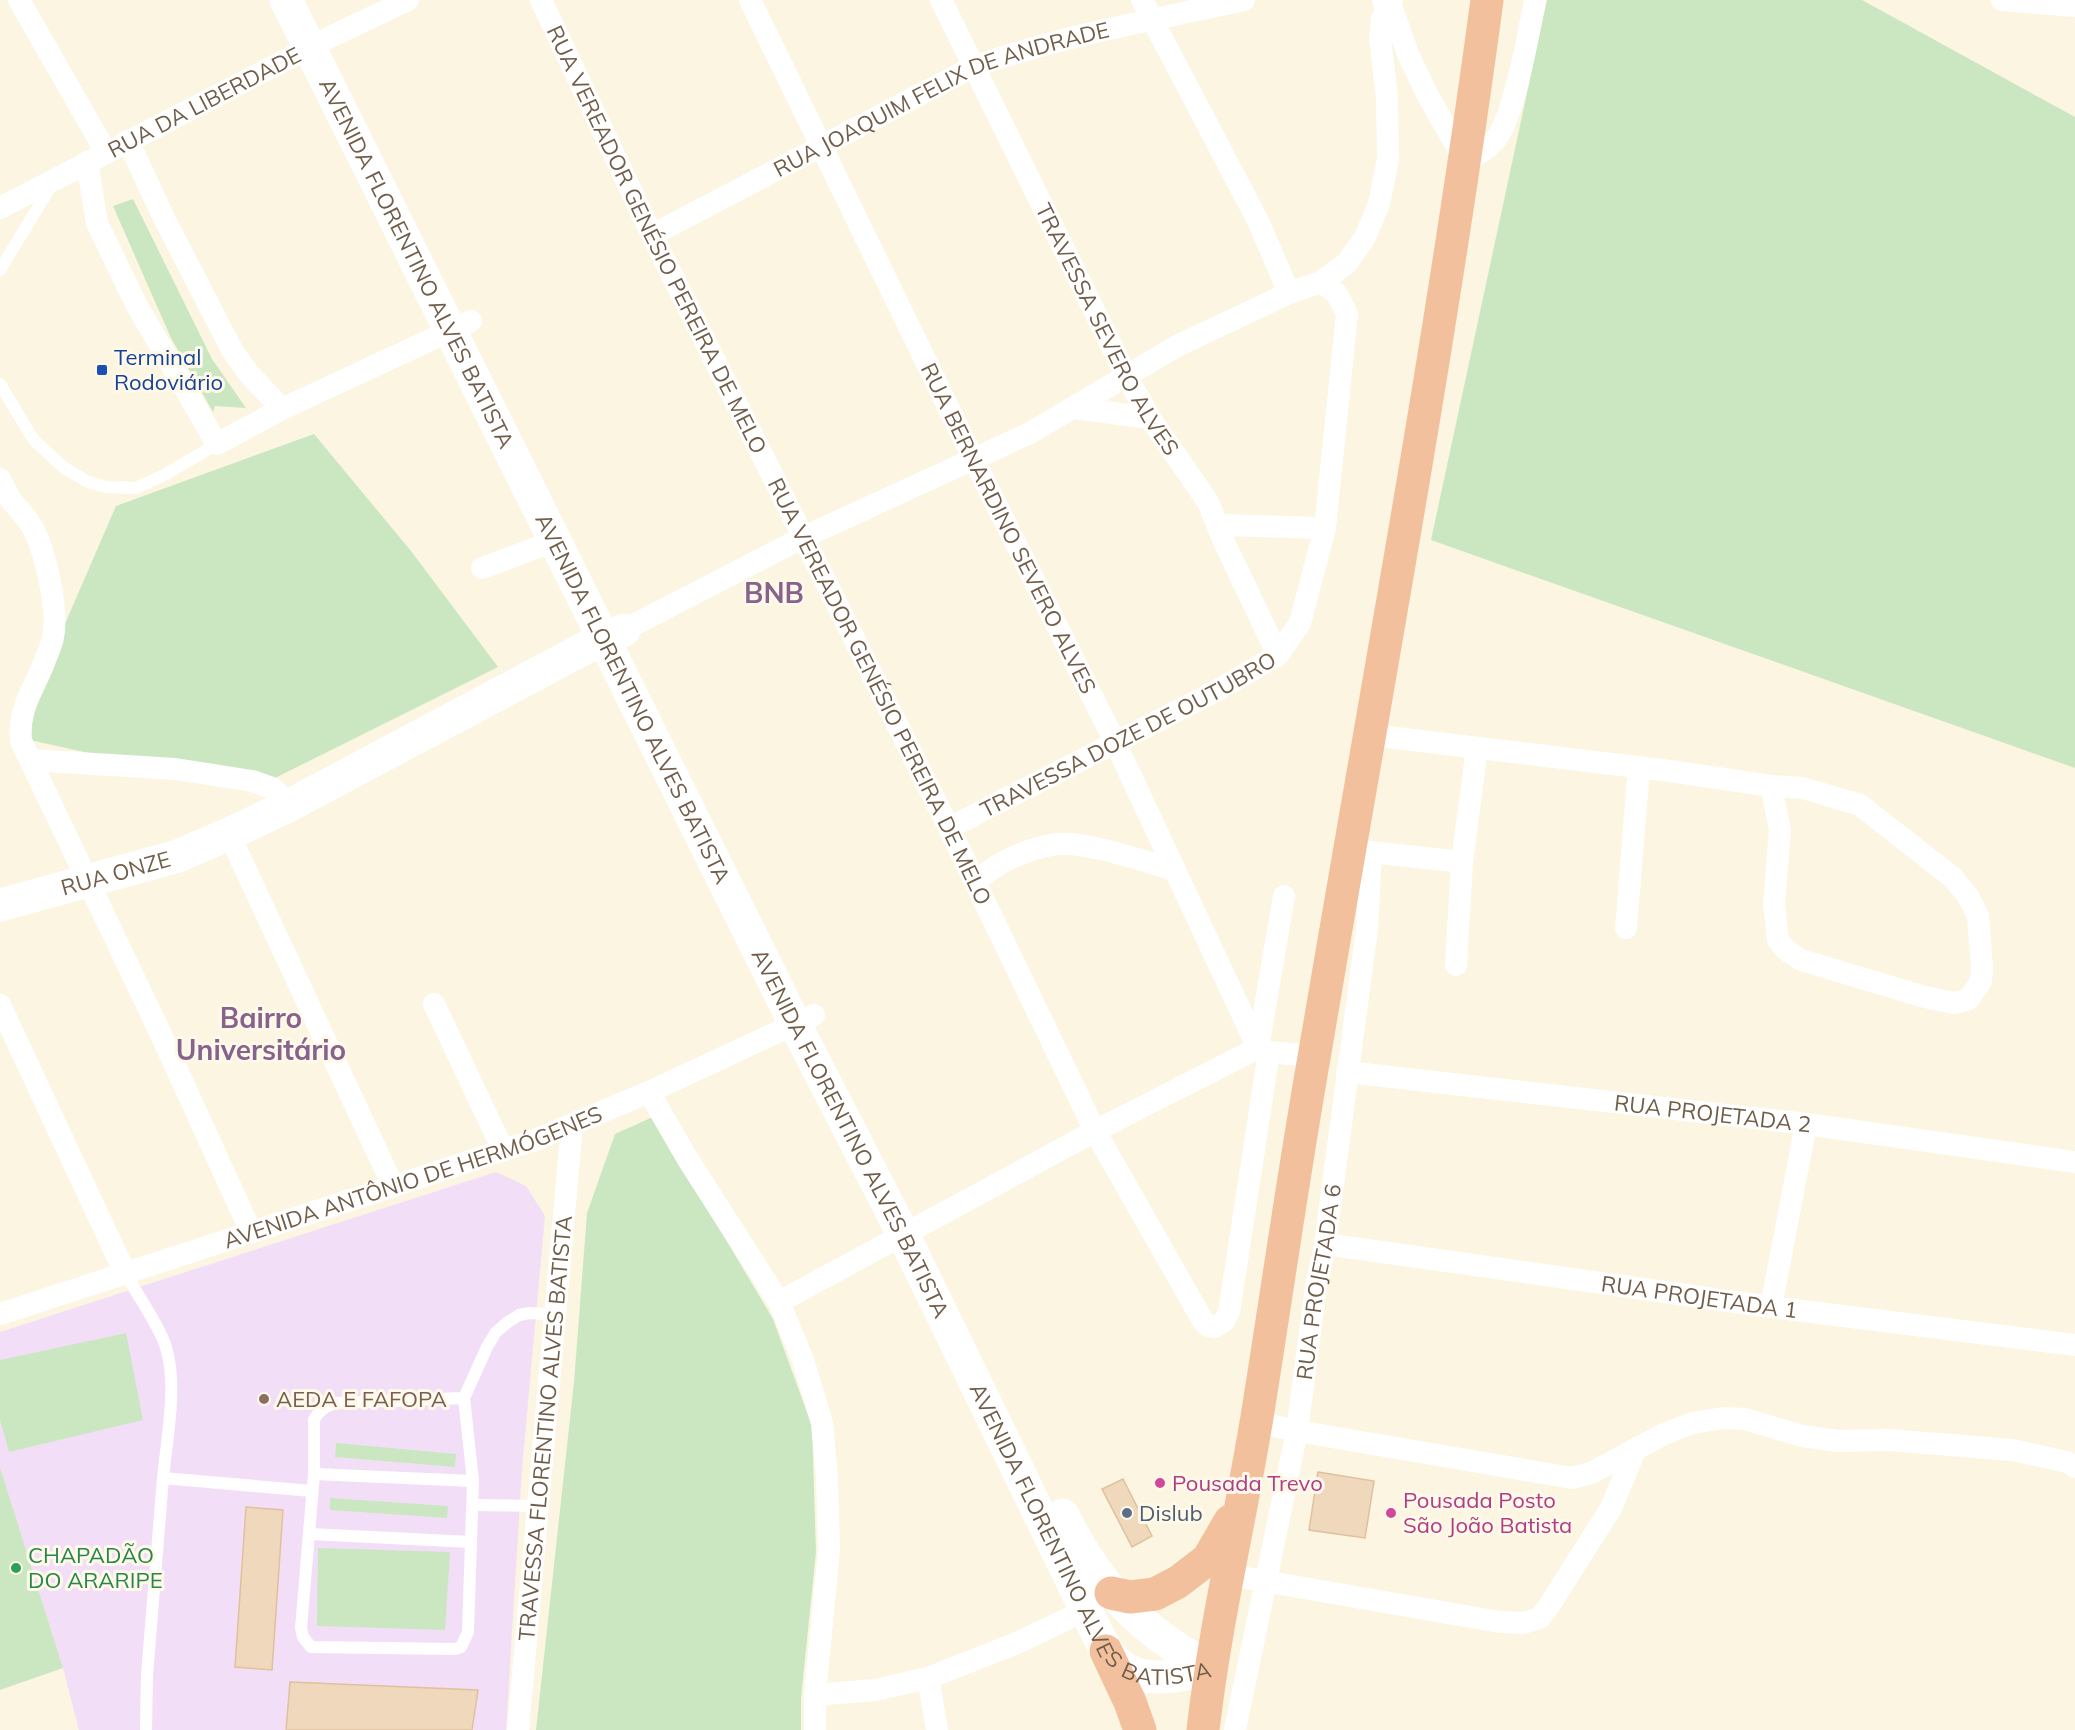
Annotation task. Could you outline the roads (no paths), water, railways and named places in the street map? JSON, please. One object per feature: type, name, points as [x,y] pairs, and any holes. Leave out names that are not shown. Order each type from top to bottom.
[{"type":"highway","points":[[1203,1730],[1210,1669],[1257,1422],[1314,1056],[1361,851],[1371,735],[1465,161],[1487,0]]},
{"type":"highway","points":[[1098,1601],[1155,1594],[1178,1582],[1208,1559],[1242,1501]]},
{"type":"highway","points":[[1106,1651],[1130,1702],[1140,1730]]},
{"type":"main road","name":"AVENIDA FLORENTINO ALVES BATISTA","points":[[286,0],[320,43],[1063,1540],[1098,1601],[1106,1651],[1127,1670],[1155,1677],[1210,1669]]},
{"type":"main road","name":"AVENIDA FLORENTINO ALVES BATISTA","points":[[311,0],[320,43]]},
{"type":"main road","name":"AVENIDA FLORENTINO ALVES BATISTA","points":[[461,326],[555,541],[614,634]]},
{"type":"main road","name":"RUA ONZE","points":[[0,904],[178,856],[230,834],[290,805],[614,634]]},
{"type":"main road","name":"AVENIDA FLORENTINO ALVES BATISTA","points":[[1098,1601],[1142,1623],[1210,1669]]},
{"type":"street","points":[[19,0],[96,157],[97,223],[136,304],[218,444],[282,409],[461,326]]},
{"type":"street","name":"RUA DA LIBERDADE","points":[[0,208],[96,157],[408,0]]},
{"type":"street","name":"RUA VEREADOR GENÉSIO PEREIRA DE MELO","points":[[541,0],[652,235],[949,828],[1095,1131],[1203,1321],[1214,1327],[1224,1321],[1229,1312],[1264,1050]]},
{"type":"street","name":"RUA BERNARDINO SEVERO ALVES","points":[[750,0],[1264,1050]]},
{"type":"street","name":"TRAVESSA SEVERO ALVES","points":[[941,0],[1127,377],[1150,418],[1208,502],[1225,544],[1278,655]]},
{"type":"street","name":"RUA JOAQUIM FELIX DE ANDRADE","points":[[652,235],[973,67],[1000,57],[1067,39],[1148,10],[1244,0]]},
{"type":"street","points":[[1388,1],[1408,54],[1428,96],[1465,161],[1485,150],[1497,138],[1509,112],[1535,0]]},
{"type":"street","points":[[2001,0],[2037,1],[2075,6]]},
{"type":"street","points":[[614,634],[804,537],[1030,433],[1177,346],[1289,293],[1322,282],[1347,263],[1365,237],[1379,204],[1388,159],[1387,97],[1380,38],[1382,20],[1388,1]]},
{"type":"street","points":[[1148,10],[1258,221],[1289,293]]},
{"type":"street","points":[[128,141],[164,218],[232,350],[249,374],[282,409]]},
{"type":"street","name":"TRAVESSA DOZE DE OUTUBRO","points":[[949,828],[1216,692],[1278,655],[1300,623],[1325,528],[1347,314],[1337,294],[1322,282]]},
{"type":"street","points":[[1074,408],[1150,418]]},
{"type":"street","points":[[0,480],[10,499],[30,523],[41,542],[48,567],[53,608],[54,635],[26,700],[22,715],[21,741],[88,879],[251,1232]]},
{"type":"street","points":[[1218,525],[1325,528]]},
{"type":"street","points":[[482,568],[555,541]]},
{"type":"street","points":[[1371,735],[1639,767],[1771,786],[1803,788],[1860,805],[1952,877],[1968,896],[1978,916],[1981,939],[1981,981],[1969,999],[1954,1002],[1925,997],[1801,960],[1785,950],[1778,940],[1774,904],[1780,830],[1771,786]]},
{"type":"street","points":[[1456,965],[1462,862],[1477,748]]},
{"type":"street","points":[[30,760],[175,769],[252,781],[272,788],[290,805]]},
{"type":"street","points":[[1626,927],[1639,767]]},
{"type":"street","points":[[230,834],[393,1186]]},
{"type":"street","points":[[975,882],[993,868],[1024,852],[1059,844],[1085,846],[1175,870]]},
{"type":"street","points":[[1361,851],[1462,862]]},
{"type":"street","name":"RUA PROJETADA 6","points":[[1235,1730],[1297,1431],[1316,1287],[1325,1244],[1367,929],[1361,851]]},
{"type":"street","points":[[1264,1050],[1284,896]]},
{"type":"street","points":[[434,1004],[503,1150]]},
{"type":"street","points":[[0,1005],[8,1044],[125,1273]]},
{"type":"street","name":"AVENIDA ANTÔNIO DE HERMÓGENES","points":[[0,1314],[503,1150],[572,1125],[804,1020]]},
{"type":"street","points":[[779,1302],[1095,1131],[1264,1050],[1314,1056]]},
{"type":"street","name":"RUA PROJETADA 2","points":[[1347,1072],[1806,1124],[2075,1162]]},
{"type":"street","points":[[649,1092],[687,1158],[779,1302],[803,1360],[822,1423],[829,1550],[815,1695],[814,1730]]},
{"type":"street","points":[[1771,1307],[1806,1124]]},
{"type":"street","name":"TRAVESSA FLORENTINO ALVES BATISTA","points":[[518,1730],[572,1125]]},
{"type":"street","name":"RUA PROJETADA 1","points":[[1325,1244],[1771,1307],[2075,1345]]},
{"type":"street","points":[[1257,1422],[1297,1431],[1572,1478],[1592,1473],[1664,1434],[1693,1423],[1723,1418],[1745,1419],[1802,1436],[1838,1441],[1889,1440],[2012,1450],[2067,1462],[2075,1467]]},
{"type":"street","points":[[1229,1575],[1500,1622],[1523,1623],[1540,1618],[1550,1606],[1611,1508],[1636,1448]]},
{"type":"street","points":[[815,1695],[875,1690],[928,1678],[1017,1643],[1098,1601]]},
{"type":"street","points":[[928,1678],[937,1730]]},
{"type":"lane","points":[[0,270],[56,178]]},
{"type":"lane","points":[[0,384],[33,439],[63,467],[88,482],[106,487],[136,488],[218,444]]},
{"type":"lane","points":[[125,1273],[163,1338],[171,1364],[172,1383],[147,1675],[146,1730]]},
{"type":"lane","points":[[464,1398],[337,1403],[326,1406],[314,1420],[314,1474],[301,1629],[303,1637],[311,1647],[455,1649],[461,1647],[468,1632],[474,1505],[464,1398],[496,1332],[519,1315],[545,1314],[555,1318]]},
{"type":"lane","points":[[314,1474],[473,1481]]},
{"type":"lane","points":[[164,1478],[312,1491]]},
{"type":"lane","points":[[474,1505],[538,1506]]},
{"type":"lane","points":[[310,1534],[471,1542]]},
{"type":"place","name":"Terminal Rodoviário","points":[[102,370]]},
{"type":"place","name":"AEDA E FAFOPA","points":[[264,1399]]},
{"type":"place","name":"Pousada Trevo","points":[[1160,1483]]},
{"type":"place","name":"Dislub","points":[[1127,1513]]},
{"type":"place","name":"Pousada Posto São João Batista","points":[[1391,1513]]},
{"type":"place","name":"CHAPADÃO DO ARARIPE","points":[[16,1568]]},
{"type":"district","name":"BNB","points":[[774,593]]},
{"type":"district","name":"Bairro Universitário","points":[[261,1034]]}]
